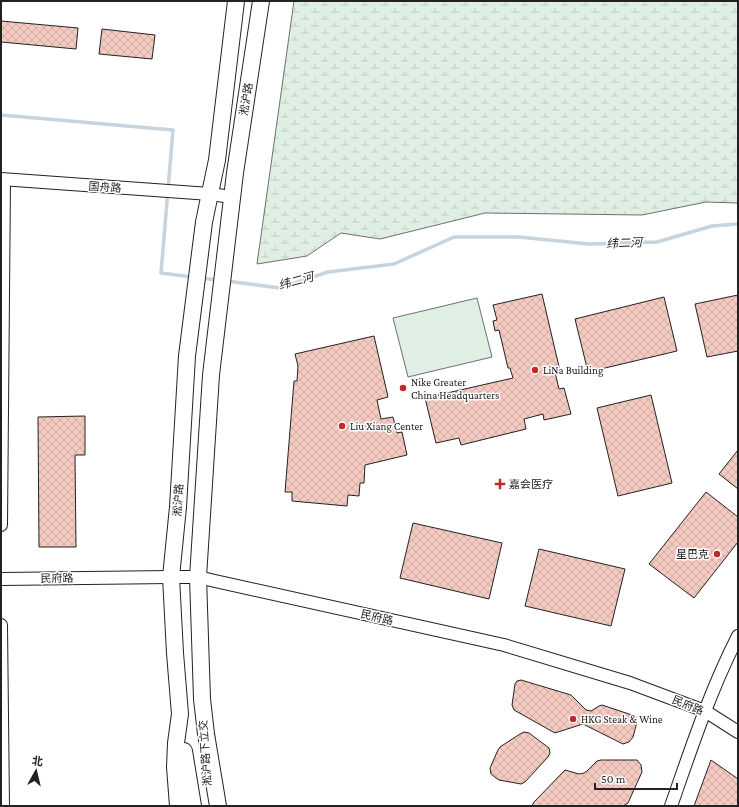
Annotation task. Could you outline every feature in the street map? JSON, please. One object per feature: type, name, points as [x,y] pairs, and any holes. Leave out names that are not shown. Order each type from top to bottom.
[{"type":"main road","name":"淞沪路","points":[[178,806],[175,767],[176,743],[180,714],[171,577],[178,507],[187,356],[204,222],[217,160],[236,1]]},
{"type":"main road","name":"淞沪路","points":[[218,806],[206,734],[202,699],[198,577],[211,375],[235,173],[261,1]]},
{"type":"main road","name":"淞沪路下立交","points":[[202,699],[203,753],[210,806]]},
{"type":"main road","name":"淞沪路下立交","points":[[180,714],[185,762],[193,806]]},
{"type":"street","name":"国舟路","points":[[2,180],[209,194]]},
{"type":"street","points":[[1,525],[2,180]]},
{"type":"street","points":[[209,194],[232,197]]},
{"type":"street","name":"民府路","points":[[1,579],[198,577],[504,645],[630,683],[705,711],[738,732]]},
{"type":"street","points":[[1,625],[3,806]]},
{"type":"street","points":[[671,806],[705,711],[725,662],[738,636]]},
{"type":"green space","points":[[294,1],[738,1],[738,203],[706,202],[642,215],[485,213],[380,239],[341,233],[307,256],[257,264]]},
{"type":"green space","points":[[477,298],[492,357],[408,377],[393,318]]},
{"type":"building","points":[[1,21],[78,28],[76,49],[1,42]]},
{"type":"building","points":[[102,29],[155,35],[152,59],[99,54]]},
{"type":"building","name":"LiNa Building","points":[[542,294],[560,371],[555,372],[559,389],[564,388],[571,414],[544,420],[543,414],[524,419],[526,429],[461,445],[459,438],[436,443],[425,398],[513,378],[510,368],[508,368],[499,330],[495,331],[493,321],[497,320],[493,305]]},
{"type":"building","points":[[738,295],[738,351],[707,357],[695,304]]},
{"type":"building","points":[[664,297],[677,351],[588,372],[575,319]]},
{"type":"building","name":"Liu Xiang Center","points":[[374,336],[388,397],[377,400],[381,419],[393,417],[397,433],[402,432],[407,455],[365,465],[364,483],[360,483],[359,496],[348,495],[347,506],[292,501],[292,492],[285,492],[294,381],[297,381],[298,366],[295,354]]},
{"type":"building","points":[[651,395],[672,483],[618,496],[597,408]]},
{"type":"building","points":[[85,416],[85,455],[75,455],[76,547],[39,547],[38,417]]},
{"type":"building","points":[[738,450],[738,489],[719,474]]},
{"type":"building","points":[[706,492],[738,517],[738,542],[694,598],[649,564]]},
{"type":"building","points":[[413,523],[502,543],[489,599],[400,578]]},
{"type":"building","points":[[539,549],[625,569],[611,626],[525,606]]},
{"type":"building","points":[[521,680],[571,695],[586,710],[591,711],[602,705],[636,717],[637,722],[633,737],[629,742],[623,744],[583,724],[555,733],[514,710],[512,705],[515,684],[517,681]]},
{"type":"building","points":[[524,732],[529,733],[549,748],[550,753],[548,757],[525,782],[521,784],[499,780],[491,774],[490,768],[498,750],[500,747]]},
{"type":"building","points":[[637,760],[641,765],[642,772],[628,803],[623,806],[532,806],[534,802],[565,770],[579,774],[584,773],[597,761]]},
{"type":"building","points":[[711,760],[738,779],[738,806],[694,806]]},
{"type":"waterway","name":"纬二河","points":[[1,115],[173,130],[161,273],[192,277]]},
{"type":"waterway","name":"纬二河","points":[[226,281],[280,288],[328,272],[394,264],[454,237],[519,237],[589,244],[657,242],[712,226],[738,224]]},
{"type":"waterway","name":"纬二河","points":[[200,278],[218,280]]},
{"type":"place","name":"LiNa Building","points":[[535,370]]},
{"type":"place","name":"Nike Greater China Headquarters","points":[[403,388]]},
{"type":"place","name":"Liu Xiang Center","points":[[342,426]]},
{"type":"place","name":"嘉会医疗","points":[[500,484]]},
{"type":"place","name":"星巴克","points":[[717,554]]},
{"type":"place","name":"HKG Steak & Wine","points":[[573,719]]}]
